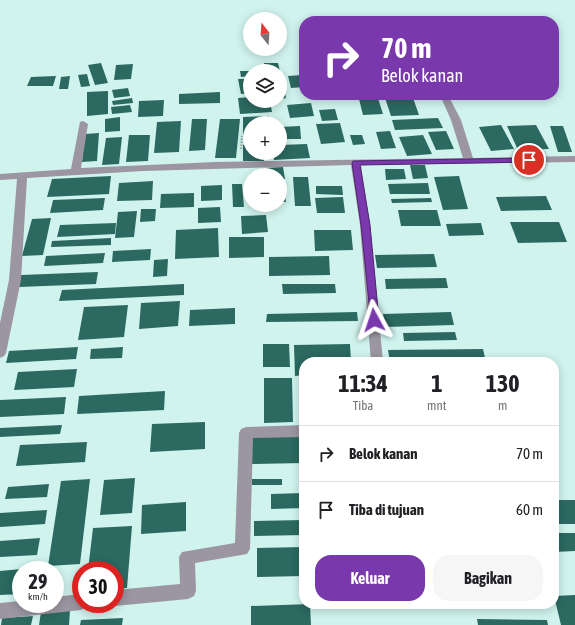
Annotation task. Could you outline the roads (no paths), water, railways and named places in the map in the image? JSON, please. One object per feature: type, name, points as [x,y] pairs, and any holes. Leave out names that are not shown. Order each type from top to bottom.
[{"type":"street","points":[[446,100],[456,120],[469,161]]},
{"type":"street","points":[[76,171],[83,124]]},
{"type":"street","points":[[0,176],[76,171],[241,164],[575,159]]},
{"type":"street","points":[[356,163],[366,225],[377,357]]},
{"type":"street","points":[[0,353],[15,280],[22,175]]},
{"type":"street","points":[[124,597],[188,591],[187,557],[242,550],[246,433],[299,432]]},
{"type":"street","points":[[0,611],[72,603]]}]
